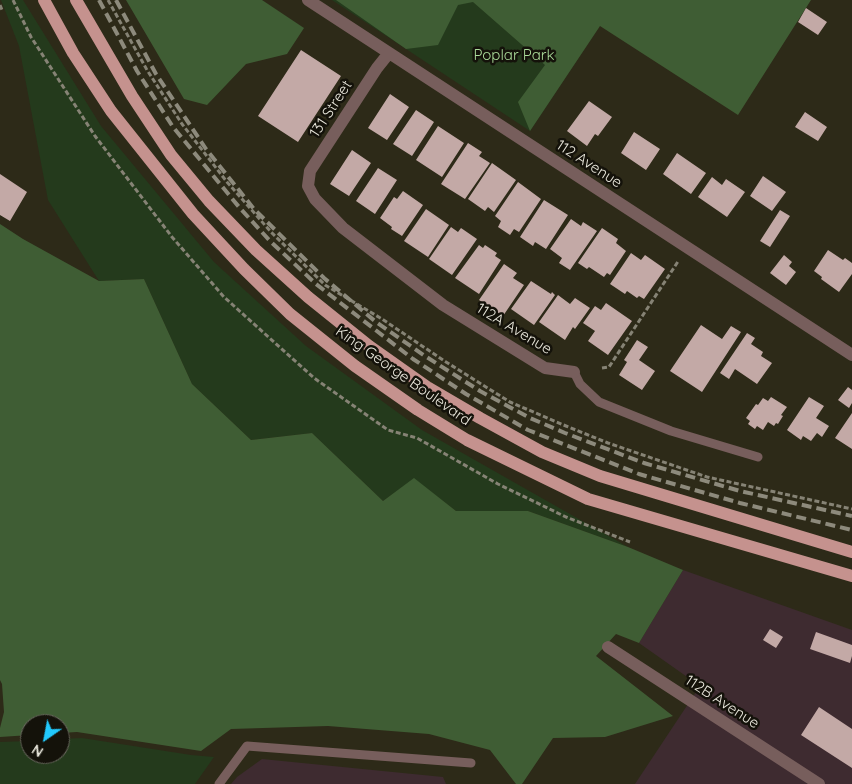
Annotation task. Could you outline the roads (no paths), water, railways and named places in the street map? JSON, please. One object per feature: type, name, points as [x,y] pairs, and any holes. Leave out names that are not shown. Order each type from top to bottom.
[{"type":"main road","name":"King George Boulevard","points":[[44,0],[73,53],[111,111],[193,214],[244,269],[290,314],[355,366],[418,410],[468,440],[588,499],[852,576]]},
{"type":"main road","name":"King George Boulevard","points":[[76,0],[132,96],[172,155],[209,201],[256,250],[308,297],[369,346],[428,387],[542,452],[600,476],[852,552]]},
{"type":"street","name":"112 Avenue","points":[[308,0],[852,356]]},
{"type":"street","name":"131 Street","points":[[308,186],[310,171],[376,68],[389,53]]},
{"type":"street","name":"112A Avenue","points":[[308,186],[315,198],[343,228],[443,305],[544,368],[574,372]]},
{"type":"street","name":"112B Avenue","points":[[608,647],[820,784]]},
{"type":"lane","name":"112A Avenue","points":[[574,372],[580,384],[599,402],[671,431],[758,457]]},
{"type":"lane","points":[[219,784],[247,746],[471,763]]},
{"type":"railway","points":[[99,0],[137,71],[173,127],[239,207],[270,241],[316,284],[413,359],[466,394],[528,430],[639,474],[740,503],[852,530]]},
{"type":"railway","points":[[116,0],[156,74],[206,149],[254,209],[324,278],[376,322],[480,391],[530,418],[565,433],[644,463],[740,491],[852,516]]},
{"type":"park label","name":"Poplar Park","points":[[514,55]]}]
